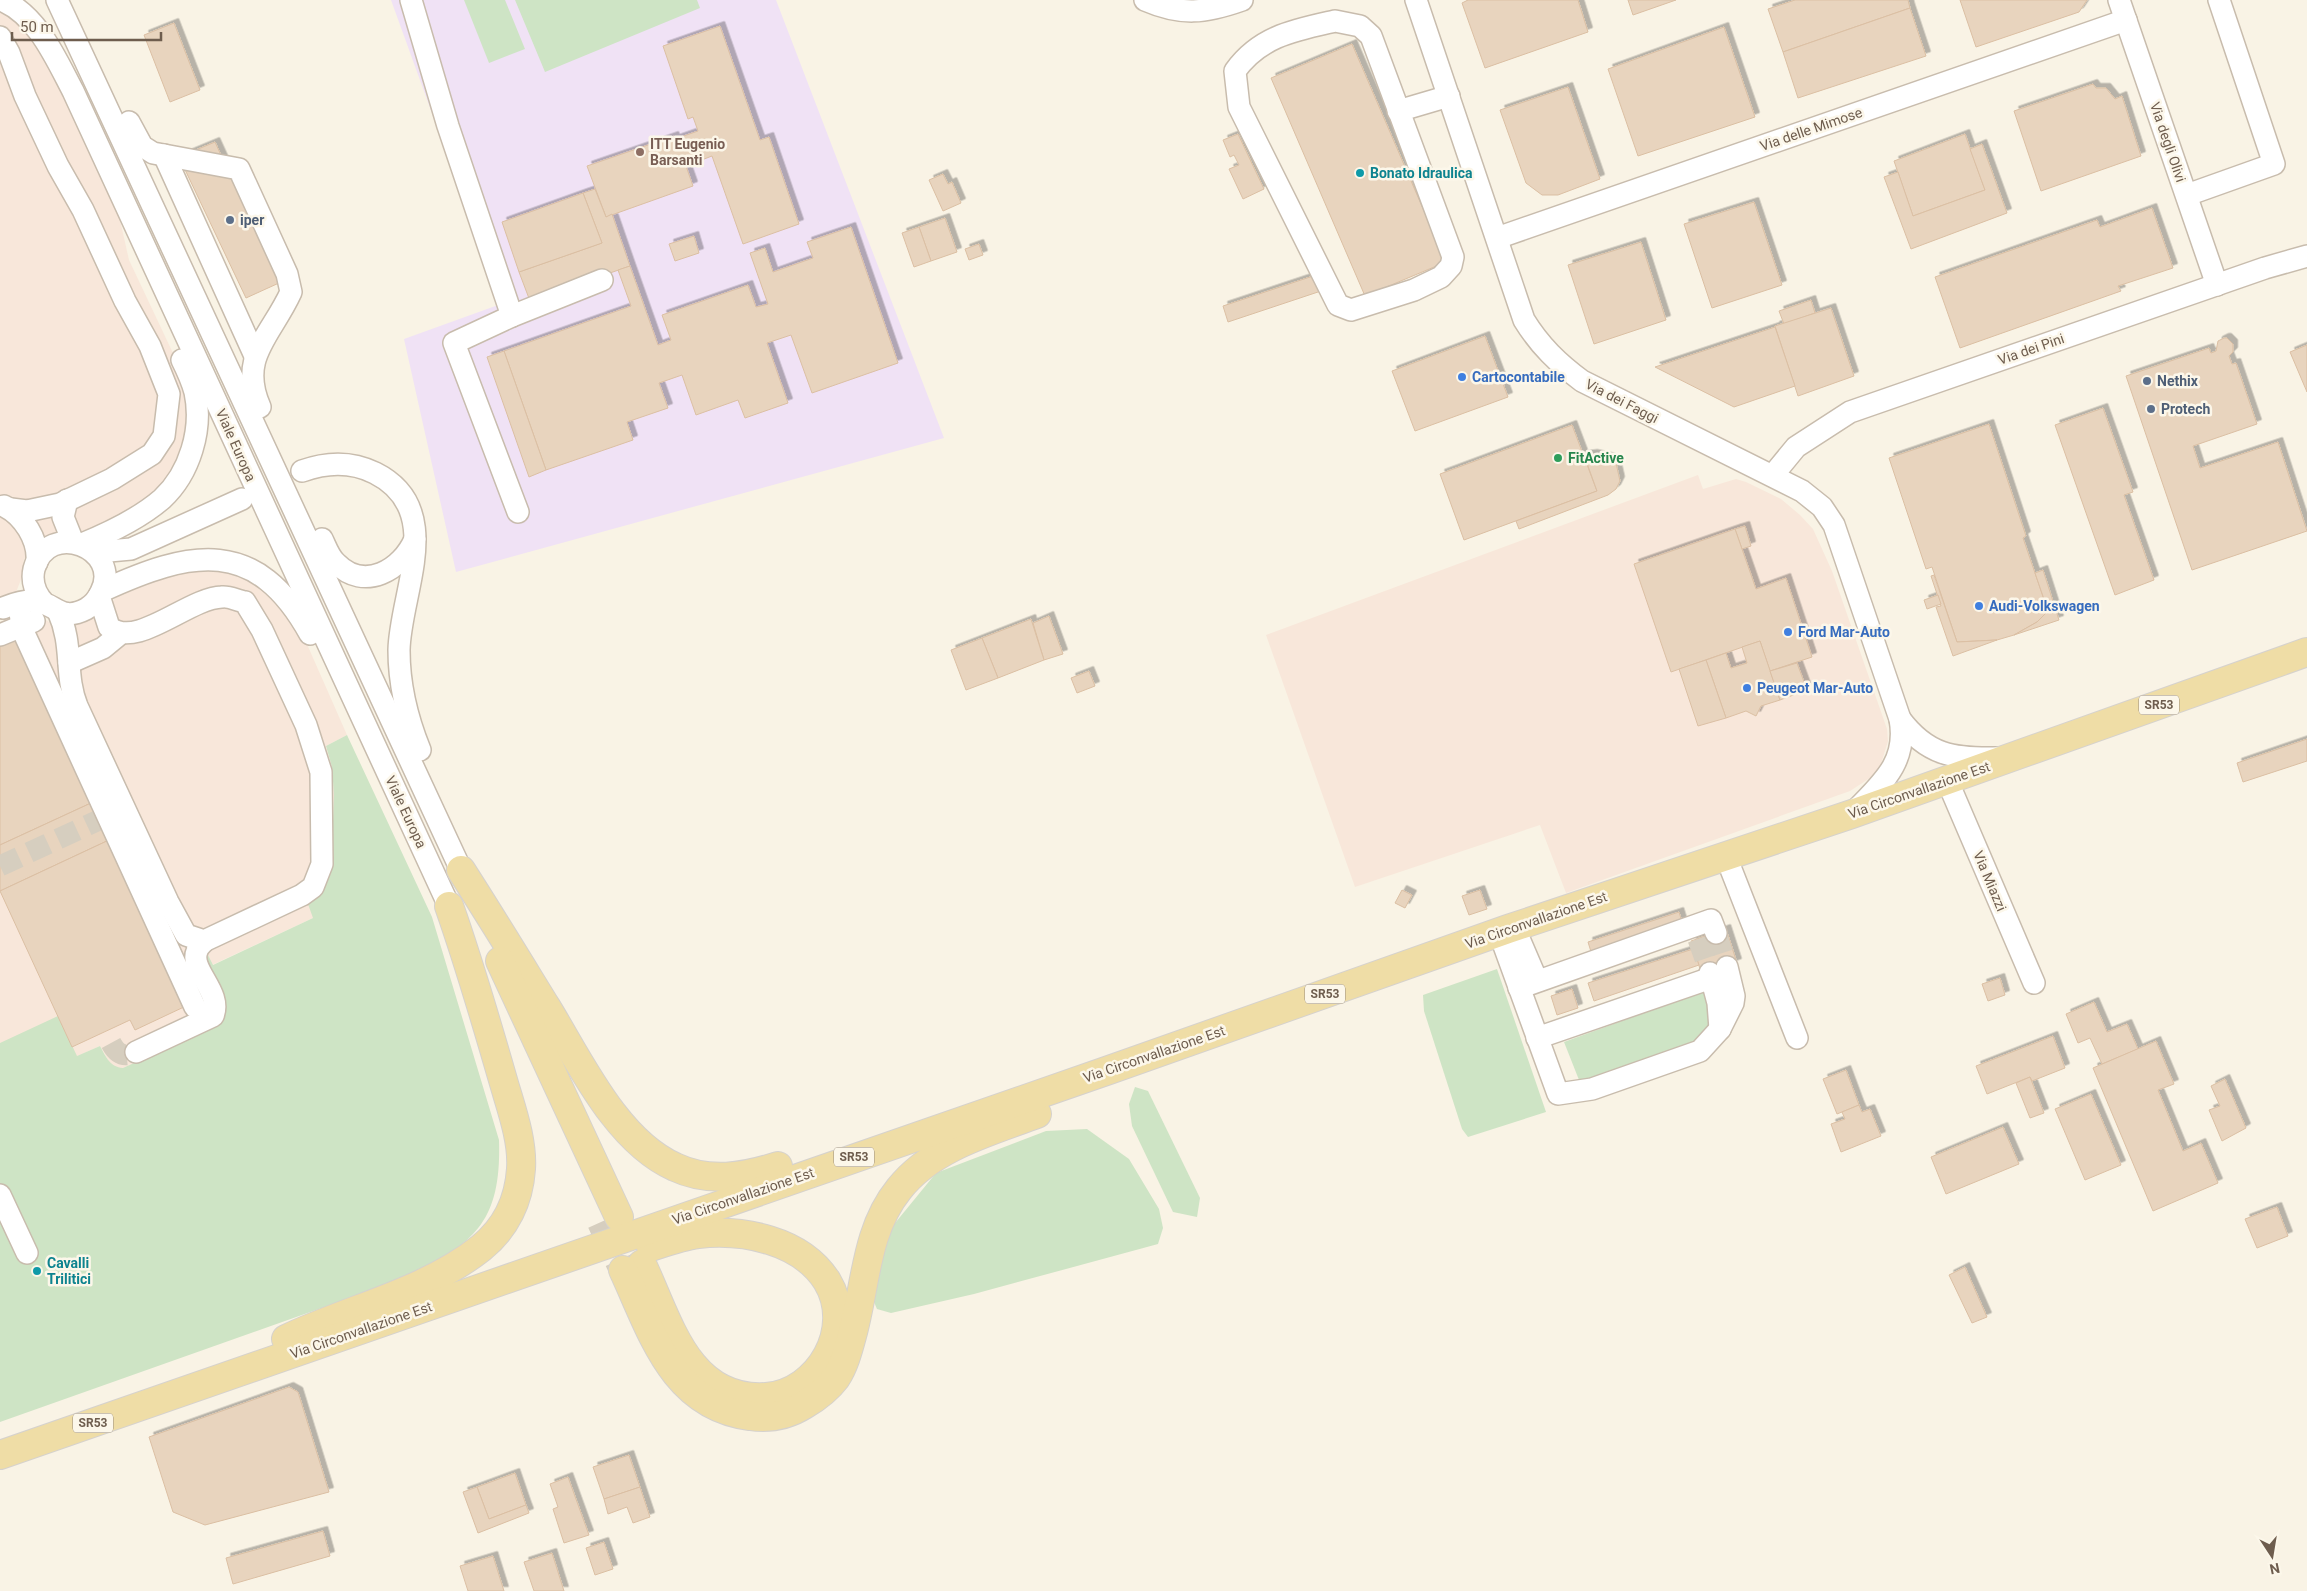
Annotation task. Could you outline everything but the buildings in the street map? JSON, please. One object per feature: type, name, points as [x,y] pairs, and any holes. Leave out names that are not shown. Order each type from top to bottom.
[{"type":"main road","name":"Via Circonvallazione Est","points":[[0,1454],[390,1320],[767,1187],[1058,1088],[1725,854],[1852,814],[2307,652]]},
{"type":"main road","points":[[449,906],[610,1219],[461,870]]},
{"type":"main road","points":[[461,870],[611,1110],[645,1148],[664,1162],[684,1171],[713,1177],[749,1174],[900,1125],[1058,1088]]},
{"type":"main road","points":[[186,1391],[292,1336],[375,1305],[445,1270],[481,1248],[496,1234],[508,1218],[516,1199],[520,1180],[520,1148],[478,992],[449,906]]},
{"type":"main road","points":[[390,1320],[483,1302],[684,1237],[707,1234],[736,1235],[769,1241],[804,1256],[826,1280],[832,1294],[836,1317],[833,1341],[828,1356],[813,1377],[786,1393],[758,1398],[737,1395],[722,1390],[696,1369],[633,1267],[668,1363],[689,1390],[707,1403],[736,1414],[764,1417],[789,1412],[821,1394],[842,1368],[855,1324],[875,1235],[886,1208],[904,1183],[926,1164],[951,1149],[986,1133],[1062,1105],[1119,1076],[1151,1055]]},
{"type":"street","name":"Viale Europa","points":[[1,0],[19,10],[28,18],[48,46],[73,91],[449,906]]},
{"type":"street","points":[[411,0],[448,126],[512,316]]},
{"type":"street","points":[[1145,0],[1166,8],[1192,12],[1211,10],[1242,0]]},
{"type":"street","name":"Via degli Olivi","points":[[2119,0],[2217,285]]},
{"type":"street","points":[[2186,195],[2274,164],[2219,0]]},
{"type":"street","name":"Viale Europa","points":[[59,3],[461,870]]},
{"type":"street","name":"Via dei Faggi","points":[[1416,5],[1449,96],[1524,320],[1538,342],[1559,363],[1582,381],[1802,491],[1822,507],[1834,525],[1900,718],[1902,748],[1892,771],[1852,814]]},
{"type":"street","name":"Via delle Mimose","points":[[1497,238],[2126,20]]},
{"type":"street","points":[[1334,21],[1360,26],[1372,36],[1398,111],[1453,257],[1451,266],[1441,277],[1414,290],[1351,310],[1338,305],[1239,107],[1235,71],[1246,55],[1267,42],[1294,30],[1334,21]]},
{"type":"street","points":[[0,38],[10,53],[25,96],[58,166],[83,210],[125,301],[150,346],[169,394],[164,436],[152,454],[112,479],[67,500],[44,508],[22,511],[5,506]]},
{"type":"street","points":[[75,39],[91,48],[98,58],[142,146],[153,153],[239,169],[287,274],[291,292],[255,356],[251,372],[253,390],[330,555],[340,567],[364,576],[384,573],[402,561],[415,539]]},
{"type":"street","points":[[1398,111],[1449,96]]},
{"type":"street","points":[[164,155],[255,356]]},
{"type":"street","points":[[80,544],[144,511],[163,498],[177,481],[188,462],[196,426],[194,390],[137,262],[123,199]]},
{"type":"street","name":"Via dei Pini","points":[[1773,475],[1796,447],[1850,412],[2217,285],[2307,256]]},
{"type":"street","points":[[518,512],[454,344],[512,316],[602,280]]},
{"type":"street","points":[[255,424],[281,451]]},
{"type":"street","points":[[302,471],[338,463],[361,467],[380,475],[397,490],[406,504],[414,524],[413,571],[400,637],[400,678],[412,731],[442,798],[449,842]]},
{"type":"street","points":[[196,1007],[110,815],[26,613],[22,597],[52,546],[80,544],[109,551],[124,550],[242,499]]},
{"type":"street","points":[[67,500],[63,517],[80,544],[99,559],[107,623],[120,634]]},
{"type":"street","points":[[0,635],[26,613],[36,592],[36,547],[26,526],[5,506]]},
{"type":"street","points":[[26,613],[78,612],[89,608],[125,556],[169,532]]},
{"type":"street","points":[[102,588],[148,571],[198,559],[224,561],[246,569],[267,580],[290,602],[306,627],[357,735],[401,800]]},
{"type":"street","points":[[69,663],[104,648],[120,634],[138,632],[205,600],[224,596],[245,602],[262,630],[306,725],[321,772],[322,864],[313,887],[302,895],[204,941],[196,952],[196,961],[214,1000],[216,1009],[212,1016],[136,1052]]},
{"type":"street","points":[[26,613],[68,639],[70,688],[110,815],[186,935],[204,941]]},
{"type":"street","name":"Via dei Faggi","points":[[1900,718],[1920,741],[1941,753],[1962,758],[2012,757]]},
{"type":"street","name":"Via Miazzi","points":[[1947,780],[2034,983]]},
{"type":"street","points":[[1725,854],[1797,1038]]},
{"type":"street","points":[[1507,930],[1534,976],[1540,980]]},
{"type":"street","points":[[1507,930],[1519,988],[1537,1038],[1556,1090],[1558,1094],[1592,1089],[1700,1051],[1720,1029],[1716,972],[1537,1038]]},
{"type":"street","points":[[1519,988],[1540,980],[1702,932]]},
{"type":"street","points":[[0,1195],[27,1253]]},
{"type":"shaded area","name":"ITT Eugenio Barsanti","points":[[391,0],[776,0],[944,438],[456,572],[404,339],[501,304]]},
{"type":"shaded area","points":[[0,12],[20,25],[29,35],[60,86],[118,211],[129,260],[180,368],[188,396],[187,423],[180,458],[164,485],[137,506],[90,530],[50,541],[24,559],[22,577],[16,592],[0,599]]},
{"type":"shaded area","points":[[1698,475],[1703,489],[1736,479],[1746,482],[1781,499],[1813,529],[1832,571],[1887,729],[1888,741],[1880,767],[1870,778],[1850,791],[1566,893],[1540,825],[1355,887],[1266,635]]},
{"type":"shaded area","points":[[204,567],[230,572],[262,588],[299,626],[347,735],[326,746],[332,767],[334,795],[331,873],[313,918],[212,965],[206,951],[225,1013],[211,1028],[124,1068],[115,1068],[109,1062],[100,1046],[0,1091],[0,622],[20,612],[38,615],[54,625],[110,606],[115,598],[124,592],[149,581]]},
{"type":"green space","points":[[464,0],[505,0],[525,49],[489,63]]},
{"type":"green space","points":[[515,0],[697,0],[700,8],[545,72]]},
{"type":"green space","points":[[347,735],[432,917],[499,1140],[498,1171],[494,1196],[486,1216],[475,1232],[460,1246],[392,1283],[0,1422],[0,1043],[58,1016],[77,1056],[100,1046],[106,1058],[112,1064],[123,1068],[211,1028],[225,1013],[223,1003],[202,956],[206,951],[213,965],[313,918],[308,904],[322,891],[331,873],[334,795],[332,767],[326,746]]},
{"type":"green space","points":[[1497,969],[1546,1112],[1468,1137],[1462,1129],[1424,1011],[1423,995]]},
{"type":"green space","points":[[1707,990],[1712,1025],[1699,1043],[1581,1085],[1564,1042]]},
{"type":"green space","points":[[1135,1087],[1148,1091],[1200,1198],[1197,1217],[1173,1212],[1132,1126],[1129,1104]]},
{"type":"green space","points":[[1087,1129],[1129,1159],[1159,1209],[1163,1228],[1158,1244],[974,1294],[891,1313],[877,1309],[871,1295],[882,1239],[936,1173],[1046,1131]]},
{"type":"tunnel","points":[[242,499],[302,471]]},
{"type":"tunnel","points":[[0,866],[99,820]]},
{"type":"tunnel","points":[[1716,933],[1727,967]]},
{"type":"tunnel","points":[[1698,939],[1710,973]]},
{"type":"tunnel","points":[[111,1043],[121,1054],[127,1055],[136,1052]]},
{"type":"tunnel","points":[[601,1222],[623,1270]]},
{"type":"place","name":"ITT Eugenio Barsanti","points":[[640,152]]},
{"type":"place","name":"Bonato Idraulica","points":[[1360,173]]},
{"type":"place","name":"iper","points":[[230,220]]},
{"type":"place","name":"Cartocontabile","points":[[1462,377]]},
{"type":"place","name":"Nethix","points":[[2147,381]]},
{"type":"place","name":"Protech","points":[[2151,409]]},
{"type":"place","name":"FitActive","points":[[1558,458]]},
{"type":"place","name":"Audi-Volkswagen","points":[[1979,606]]},
{"type":"place","name":"Ford Mar-Auto","points":[[1788,632]]},
{"type":"place","name":"Peugeot Mar-Auto","points":[[1747,688]]},
{"type":"place","name":"Cavalli Trilitici","points":[[37,1271]]}]
